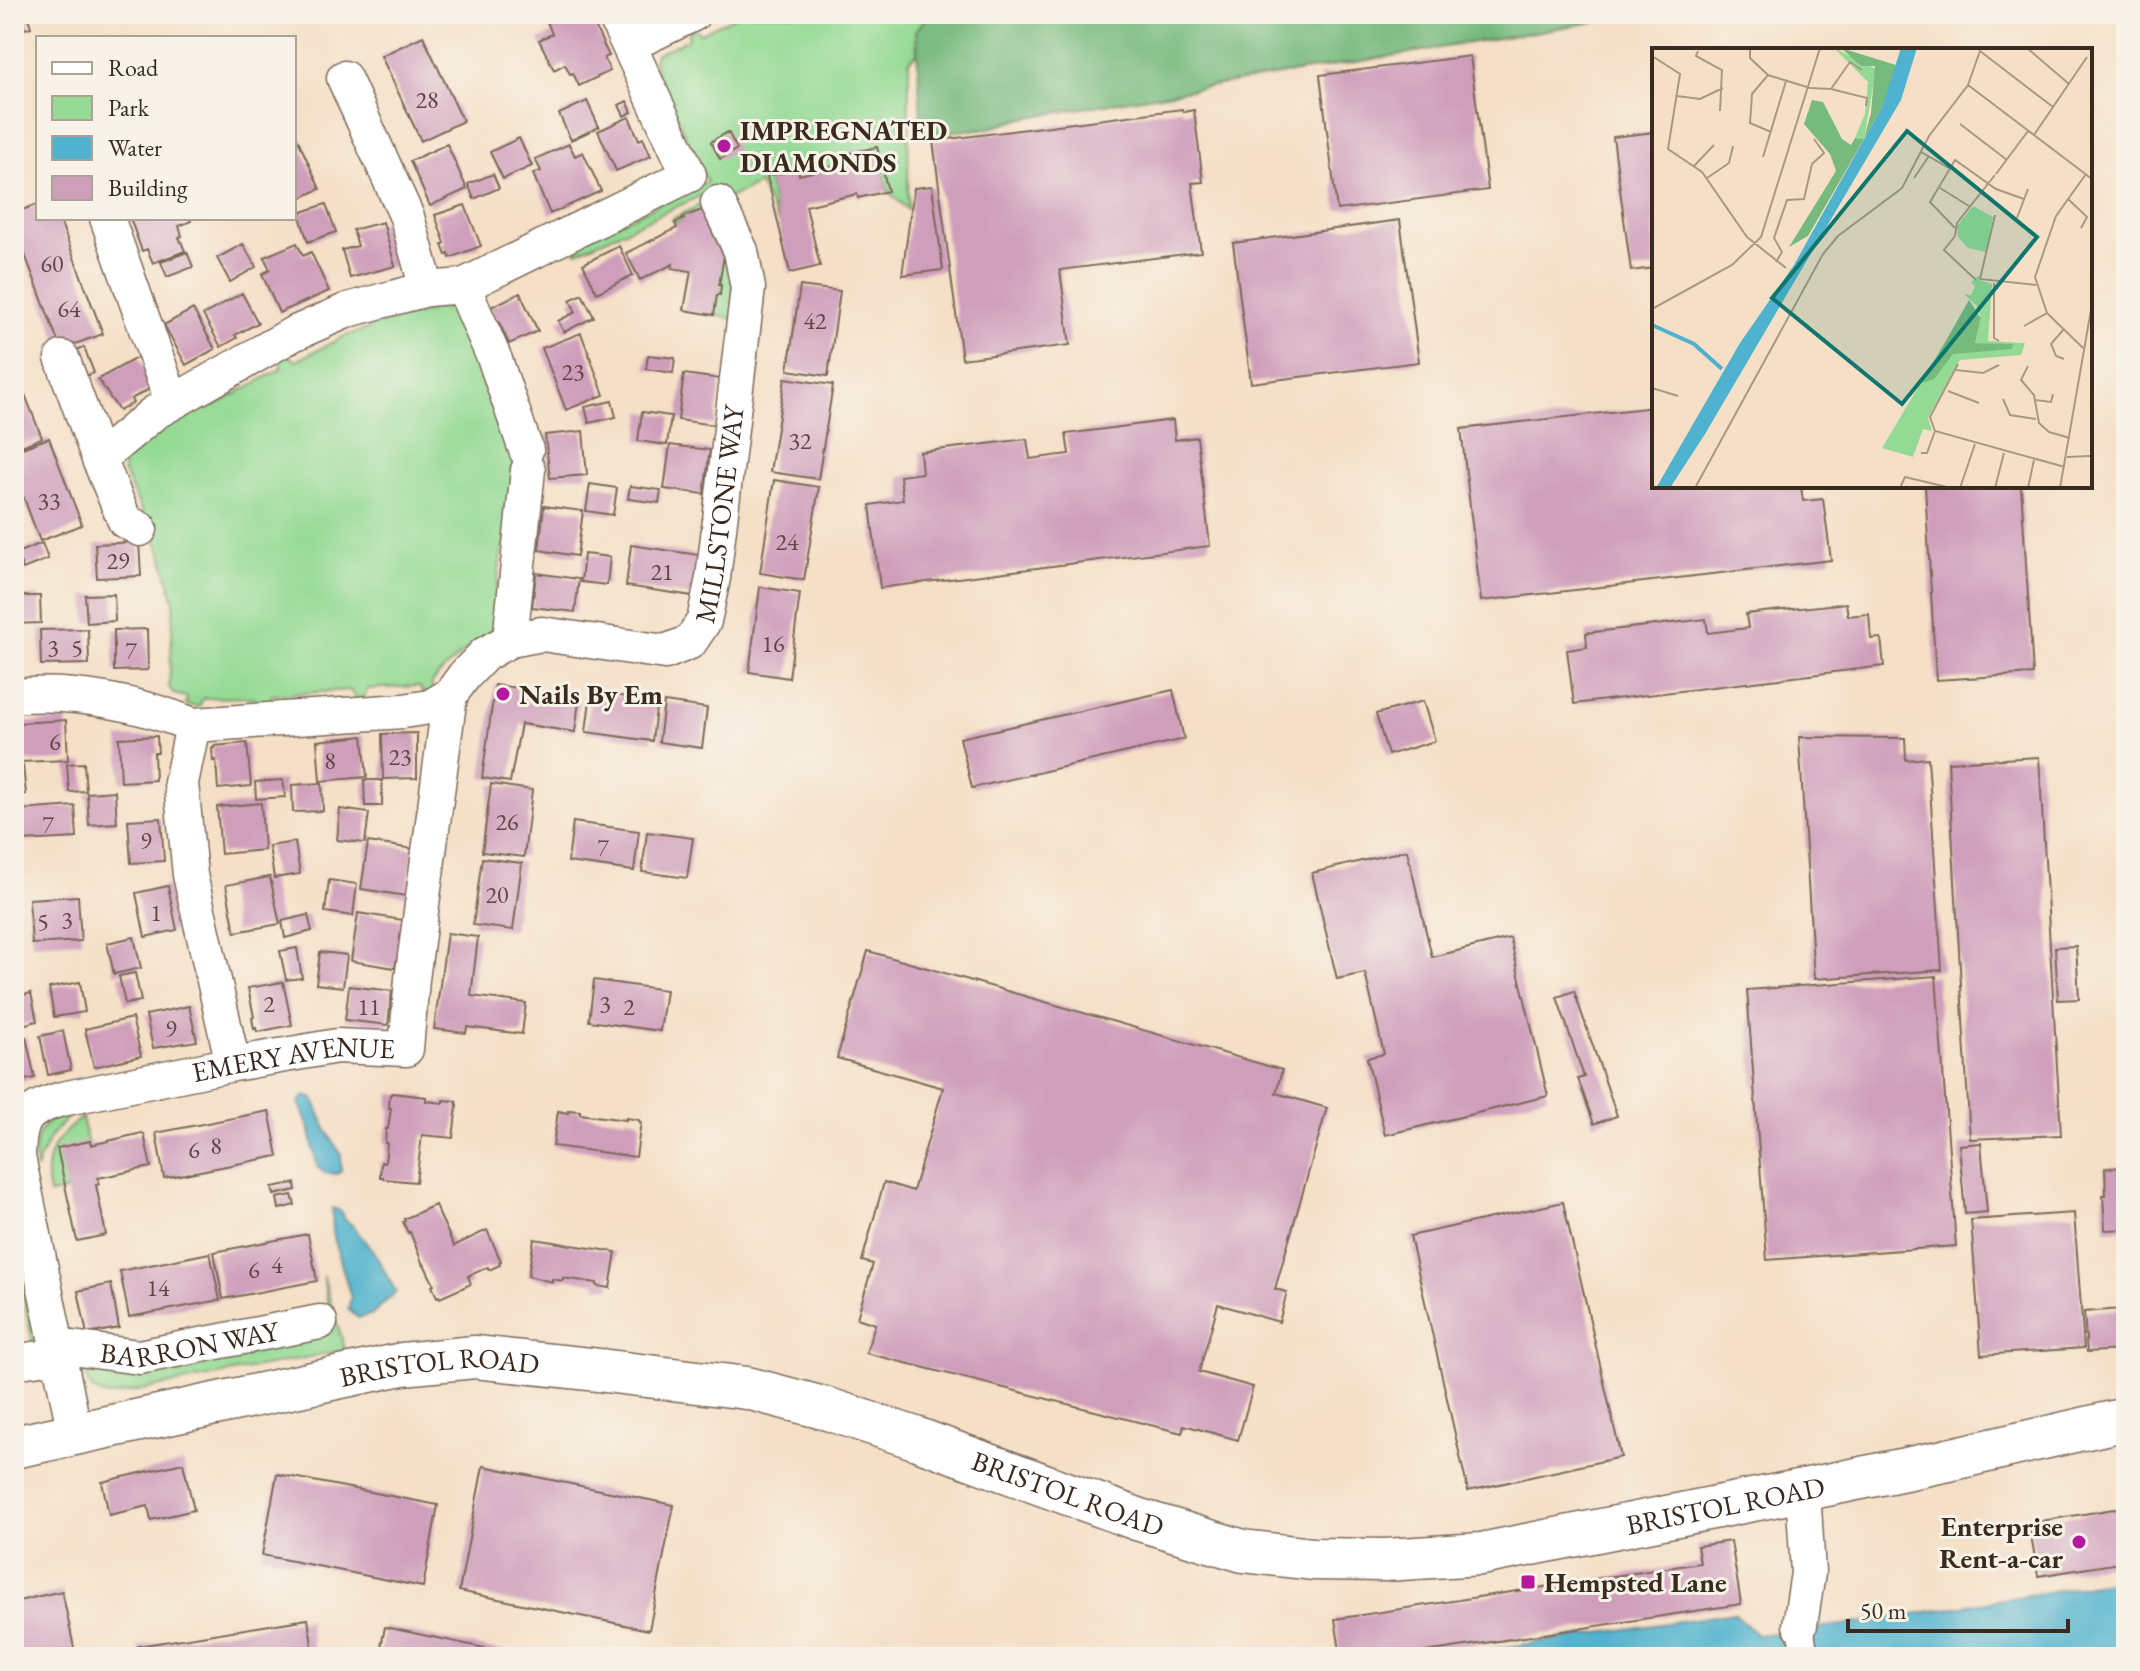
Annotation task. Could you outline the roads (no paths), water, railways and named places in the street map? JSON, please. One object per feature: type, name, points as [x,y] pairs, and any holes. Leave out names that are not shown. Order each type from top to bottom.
[{"type":"street","points":[[99,459],[141,423],[172,402],[293,334],[348,310],[427,289],[463,286],[689,175],[614,14]]},
{"type":"street","points":[[629,45],[693,14]]},
{"type":"street","points":[[344,78],[407,217],[427,289]]},
{"type":"street","name":"MILLSTONE WAY","points":[[14,696],[89,697],[168,715],[193,725],[403,711],[430,707],[450,695],[485,654],[510,640],[542,634],[665,652],[690,642],[704,621],[713,578],[748,288],[741,251],[718,203]]},
{"type":"street","points":[[108,220],[172,402]]},
{"type":"street","points":[[463,286],[495,360],[527,460],[510,640]]},
{"type":"street","points":[[62,358],[125,521],[140,529]]},
{"type":"street","name":"EMERY AVENUE","points":[[19,1119],[39,1106],[62,1099],[233,1064],[337,1046],[406,1049],[412,979],[450,695]]},
{"type":"street","points":[[193,725],[181,783],[190,875],[233,1064]]},
{"type":"street","name":"BARRON WAY","points":[[19,1119],[18,1157],[75,1434]]},
{"type":"street","name":"BARRON WAY","points":[[14,1362],[58,1351],[139,1357],[320,1322]]},
{"type":"street","name":"BRISTOL ROAD","points":[[14,1447],[402,1364],[475,1357],[747,1388],[831,1410],[1140,1520],[1243,1551],[1313,1559],[1385,1560],[1481,1554],[1944,1461],[2126,1419]]},
{"type":"street","points":[[1802,1637],[1808,1573],[1803,1490]]},
{"type":"water","points":[[305,1096],[314,1099],[341,1155],[341,1171],[337,1174],[325,1173],[317,1166],[310,1130],[299,1102]]},
{"type":"water","points":[[332,1208],[341,1211],[344,1219],[375,1254],[396,1292],[372,1314],[358,1318],[348,1309],[351,1298],[333,1234]]},
{"type":"water","points":[[2126,1579],[2126,1657],[1438,1657],[1734,1613],[1757,1635],[1860,1623]]},
{"type":"place","name":"IMPREGNATED DIAMONDS","points":[[724,146]]},
{"type":"place","name":"Nails By Em","points":[[503,694]]},
{"type":"place","name":"Enterprise Rent-a-car","points":[[2079,1542]]},
{"type":"place","name":"Hempsted Lane","points":[[1528,1582]]}]
